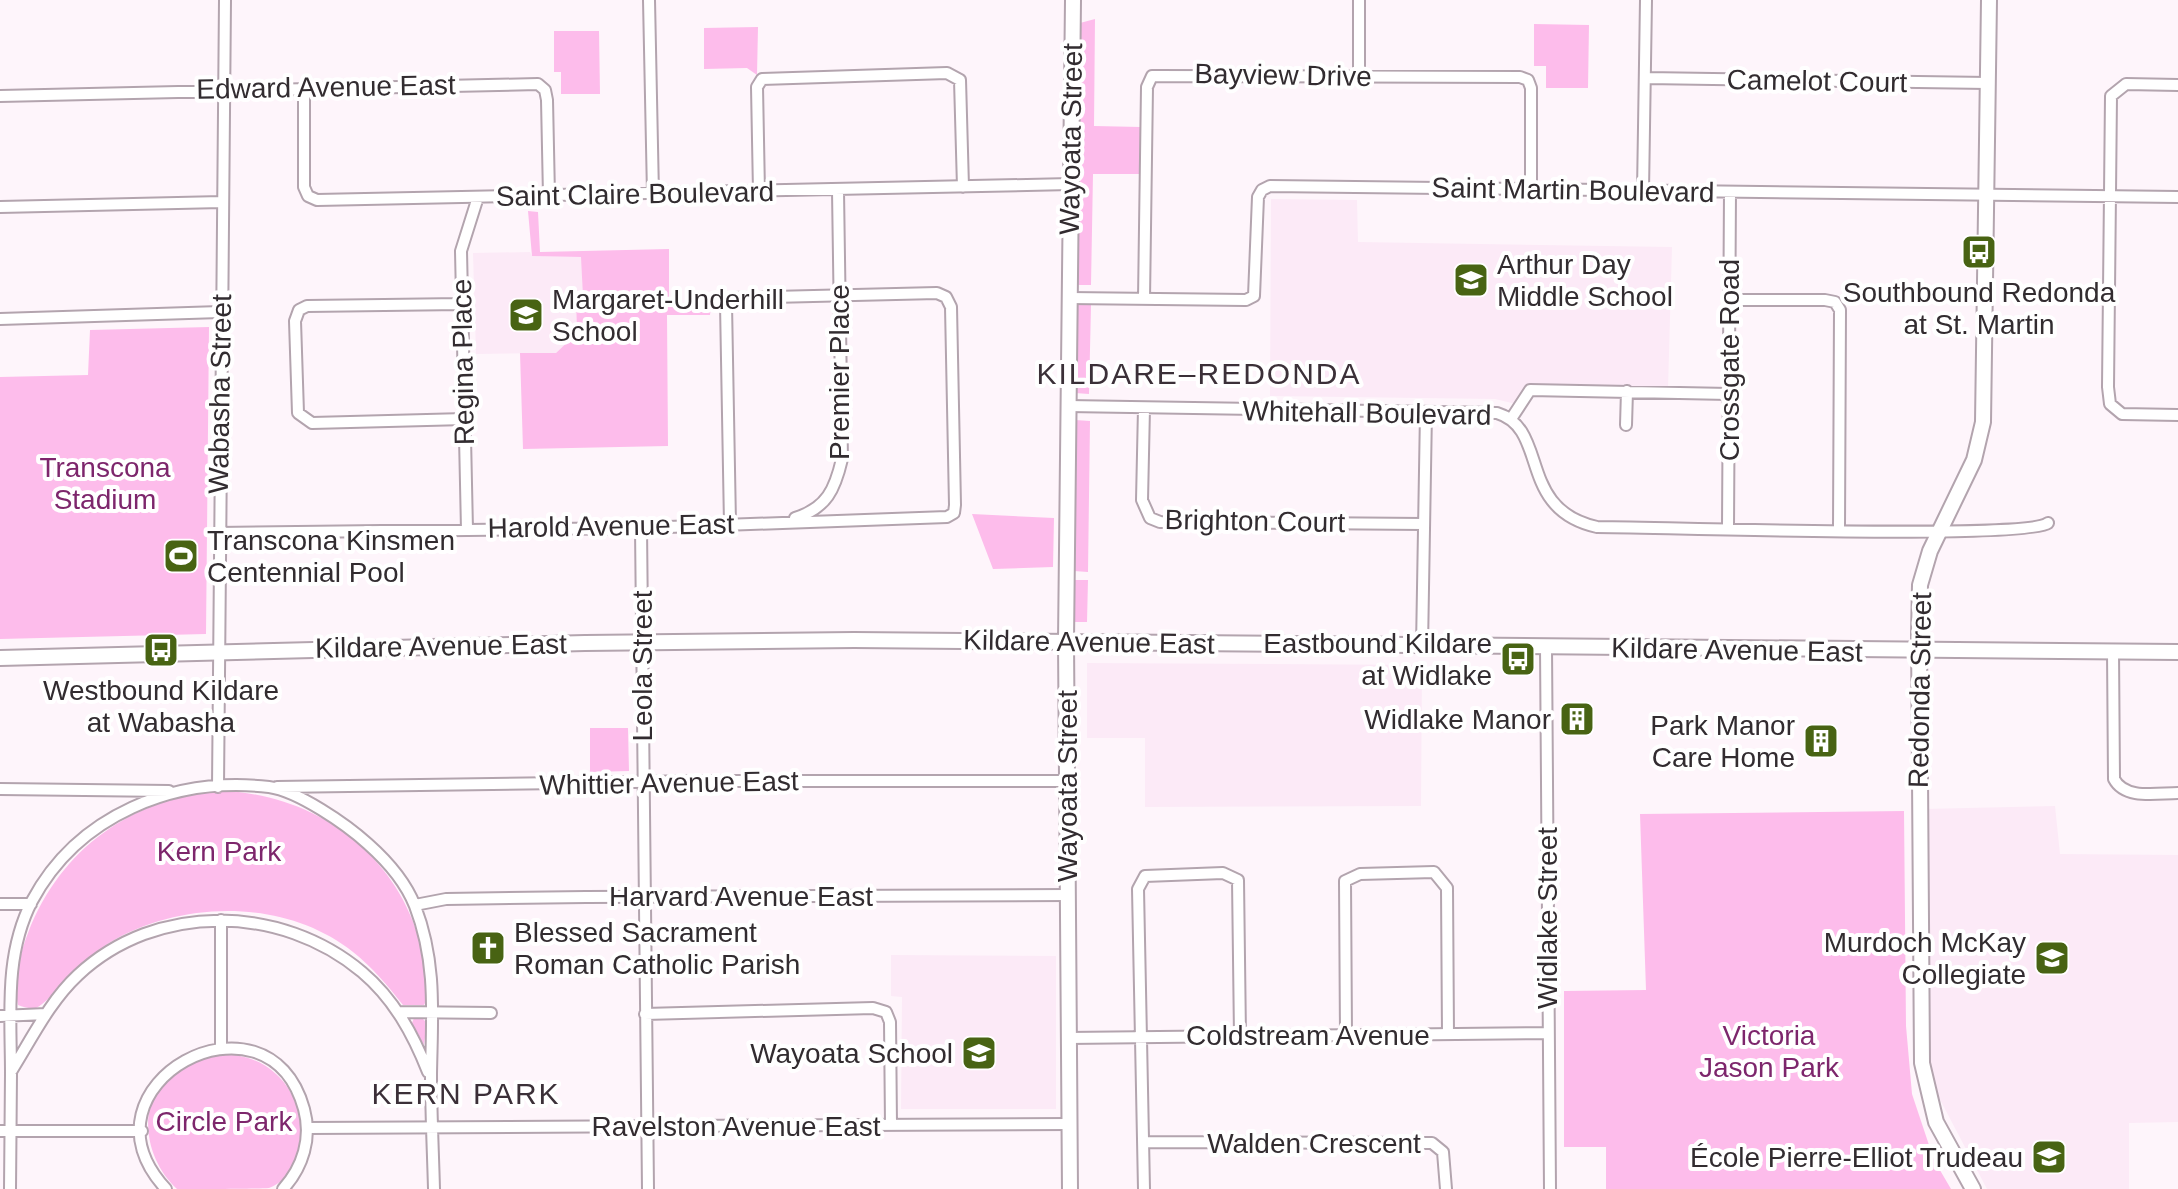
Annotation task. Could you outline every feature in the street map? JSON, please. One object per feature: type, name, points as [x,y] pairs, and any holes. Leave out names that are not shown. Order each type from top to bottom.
[{"type":"street","name":"Wabasha Street","points":[[218,787],[216,652],[225,0]]},
{"type":"street","points":[[649,0],[653,194]]},
{"type":"street","name":"Wayoata Street","points":[[1070,1189],[1066,641],[1073,0]]},
{"type":"street","points":[[1359,0],[1359,76]]},
{"type":"street","points":[[1643,191],[1646,0]]},
{"type":"street","name":"Redonda Street","points":[[1973,1189],[1936,1122],[1922,1063],[1919,651],[1920,585],[1940,531],[1974,460],[1983,422],[1989,0]]},
{"type":"street","points":[[759,192],[757,87],[762,79],[947,73],[960,80],[963,187]]},
{"type":"street","name":"Bayview Drive","points":[[1144,299],[1147,87],[1152,76],[1520,77],[1528,80],[1531,88],[1531,189]]},
{"type":"street","name":"Camelot Court","points":[[1646,78],[1988,83]]},
{"type":"street","name":"Edward Avenue East","points":[[0,96],[538,84],[545,90],[547,100],[549,196]]},
{"type":"street","points":[[2178,85],[2126,84],[2111,96],[2109,196],[2110,404],[2122,414],[2178,415]]},
{"type":"street","name":"Saint Claire Boulevard","points":[[304,89],[304,187],[308,196],[317,200],[1071,184]]},
{"type":"street","name":"Saint Martin Boulevard","points":[[1069,298],[1246,300],[1254,296],[1258,197],[1262,190],[1270,186],[2178,197]]},
{"type":"street","name":"Premier Place","points":[[783,522],[808,514],[826,503],[837,484],[842,459],[838,191]]},
{"type":"street","name":"Crossgate Road","points":[[1728,528],[1730,192]]},
{"type":"street","name":"Regina Place","points":[[467,530],[461,251],[478,197]]},
{"type":"street","points":[[0,207],[222,202]]},
{"type":"street","name":"Harold Avenue East","points":[[218,533],[641,528],[941,519],[954,513],[950,305],[946,297],[937,293],[840,295]]},
{"type":"street","points":[[730,524],[726,304],[734,298],[840,295]]},
{"type":"street","points":[[1730,300],[1825,300],[1835,302],[1840,310],[1839,529]]},
{"type":"street","points":[[461,304],[307,306],[299,310],[295,321],[298,413],[312,423],[465,419]]},
{"type":"street","points":[[0,319],[220,312]]},
{"type":"street","points":[[1511,419],[1530,390],[1729,394]]},
{"type":"street","points":[[1626,425],[1627,391]]},
{"type":"street","name":"Whitehall Boulevard","points":[[1068,406],[1497,413],[1511,419],[1522,433],[1550,501],[1566,517],[1597,527],[1940,531],[2027,530],[2048,523]]},
{"type":"street","name":"Brighton Court","points":[[1144,408],[1142,500],[1150,518],[1160,522],[1424,524]]},
{"type":"street","points":[[1422,647],[1426,412]]},
{"type":"street","name":"Leola Street","points":[[641,528],[648,1189]]},
{"type":"street","name":"Kildare Avenue East","points":[[0,658],[643,642],[1066,641],[1422,647],[2178,652]]},
{"type":"street","name":"Widlake Street","points":[[1546,647],[1550,1189]]},
{"type":"street","points":[[2113,651],[2114,779],[2123,792],[2178,793]]},
{"type":"street","name":"Whittier Avenue East","points":[[171,791],[218,787],[1067,781]]},
{"type":"street","points":[[271,787],[327,814],[355,832],[392,870],[415,905],[432,968],[434,1189]]},
{"type":"street","points":[[0,789],[171,791]]},
{"type":"street","points":[[10,1189],[5,1131],[11,1072],[4,1015],[11,976],[31,904],[47,876],[82,840],[105,822],[171,791]]},
{"type":"street","points":[[1346,1035],[1345,881],[1360,874],[1434,872],[1447,888],[1448,1034]]},
{"type":"street","points":[[1144,1189],[1138,889],[1145,876],[1160,873],[1223,873],[1238,880],[1240,1036]]},
{"type":"street","name":"Harvard Avenue East","points":[[415,905],[446,899],[1068,895]]},
{"type":"street","points":[[0,904],[31,904]]},
{"type":"street","points":[[11,1072],[46,1014],[79,974],[134,938],[181,924],[221,920],[261,923],[320,944],[364,974],[398,1012],[431,1078]]},
{"type":"street","points":[[221,920],[221,1048]]},
{"type":"street","points":[[645,1014],[873,1008],[886,1012],[890,1022],[891,1125]]},
{"type":"street","points":[[398,1012],[491,1013]]},
{"type":"street","points":[[4,1015],[46,1014]]},
{"type":"street","name":"Coldstream Avenue","points":[[1068,1038],[1547,1033]]},
{"type":"street","points":[[166,1189],[148,1163],[142,1131],[147,1102],[162,1076],[185,1058],[221,1048],[255,1054],[278,1068],[299,1095],[307,1128],[303,1157],[283,1189]]},
{"type":"street","name":"Ravelston Avenue East","points":[[307,1128],[1070,1124]]},
{"type":"street","points":[[5,1131],[142,1131]]},
{"type":"street","name":"Walden Crescent","points":[[1143,1142],[1432,1143],[1443,1152],[1446,1189]]},
{"type":"shaded area","name":"Arthur Day Middle School","points":[[1271,199],[1357,200],[1358,242],[1672,247],[1668,389],[1530,387],[1516,404],[1495,399],[1270,396]]},
{"type":"shaded area","name":"Margaret-Underhill School","points":[[530,252],[532,256],[582,257],[583,298],[576,298],[577,333],[556,353],[476,354],[473,253]]},
{"type":"shaded area","points":[[1087,663],[1422,665],[1421,806],[1145,807],[1145,738],[1087,738]]},
{"type":"shaded area","name":"Murdoch McKay Collegiate","points":[[2055,806],[2060,854],[2178,855],[2178,1122],[2129,1123],[2129,1189],[1987,1189],[1936,1092],[1927,1061],[1923,809]]},
{"type":"shaded area","name":"Wayoata School","points":[[891,955],[1056,956],[1056,1109],[901,1109],[902,997],[891,996]]},
{"type":"green space","points":[[1095,19],[1094,126],[1141,127],[1141,174],[1093,174],[1091,285],[1076,285],[1080,23]]},
{"type":"green space","points":[[1534,24],[1589,25],[1588,88],[1546,88],[1546,66],[1534,66]]},
{"type":"green space","points":[[758,27],[757,75],[747,68],[704,69],[704,28]]},
{"type":"green space","points":[[554,31],[599,31],[600,94],[561,94],[561,72],[554,72]]},
{"type":"green space","points":[[528,211],[538,212],[540,252],[669,249],[669,304],[711,306],[710,315],[667,315],[668,446],[523,449],[520,353],[556,353],[577,333],[576,298],[583,297],[581,257],[532,256]]},
{"type":"green space","points":[[1076,305],[1091,305],[1089,394],[1075,393]]},
{"type":"green space","name":"Transcona Stadium","points":[[209,327],[206,634],[0,639],[0,377],[88,375],[90,330]]},
{"type":"green space","points":[[1075,420],[1090,421],[1088,572],[1074,571]]},
{"type":"green space","points":[[972,514],[1054,518],[1053,567],[993,569]]},
{"type":"green space","points":[[1075,580],[1088,580],[1087,622],[1072,622]]},
{"type":"green space","points":[[590,728],[628,728],[629,771],[590,772]]},
{"type":"green space","name":"Kern Park","points":[[220,791],[289,803],[321,817],[349,836],[374,859],[395,886],[411,917],[428,978],[424,1005],[403,1005],[367,964],[326,934],[265,914],[232,911],[168,919],[137,929],[101,949],[41,1005],[31,1008],[18,1005],[18,968],[28,933],[59,876],[80,853],[103,833],[129,817],[188,796]]},
{"type":"green space","name":"Victoria Jason Park","points":[[1904,811],[1906,1026],[1912,1094],[1934,1160],[1951,1189],[1606,1189],[1606,1147],[1564,1147],[1564,991],[1646,990],[1640,814]]},
{"type":"green space","points":[[414,1018],[422,1018],[427,1023],[424,1045],[412,1023]]},
{"type":"green space","name":"Circle Park","points":[[220,1053],[257,1061],[276,1074],[295,1101],[302,1134],[300,1151],[284,1179],[269,1188],[177,1189],[156,1160],[148,1125],[156,1091],[167,1077],[183,1065]]},
{"type":"place","name":"Southbound Redonda at St. Martin","points":[[1979,252]]},
{"type":"place","name":"Arthur Day Middle School","points":[[1471,280]]},
{"type":"place","name":"Margaret-Underhill School","points":[[526,315]]},
{"type":"place","name":"Transcona Kinsmen Centennial Pool","points":[[181,556]]},
{"type":"place","name":"Westbound Kildare at Wabasha","points":[[161,650]]},
{"type":"place","name":"Eastbound Kildare at Widlake","points":[[1518,659]]},
{"type":"place","name":"Widlake Manor","points":[[1577,719]]},
{"type":"place","name":"Park Manor Care Home","points":[[1821,741]]},
{"type":"place","name":"Blessed Sacrament Roman Catholic Parish","points":[[488,948]]},
{"type":"place","name":"Murdoch McKay Collegiate","points":[[2052,958]]},
{"type":"place","name":"Wayoata School","points":[[979,1053]]},
{"type":"place","name":"École Pierre-Elliot Trudeau","points":[[2049,1157]]},
{"type":"district","name":"KILDARE–REDONDA","points":[[1199,373]]},
{"type":"district","name":"KERN PARK","points":[[466,1093]]}]
